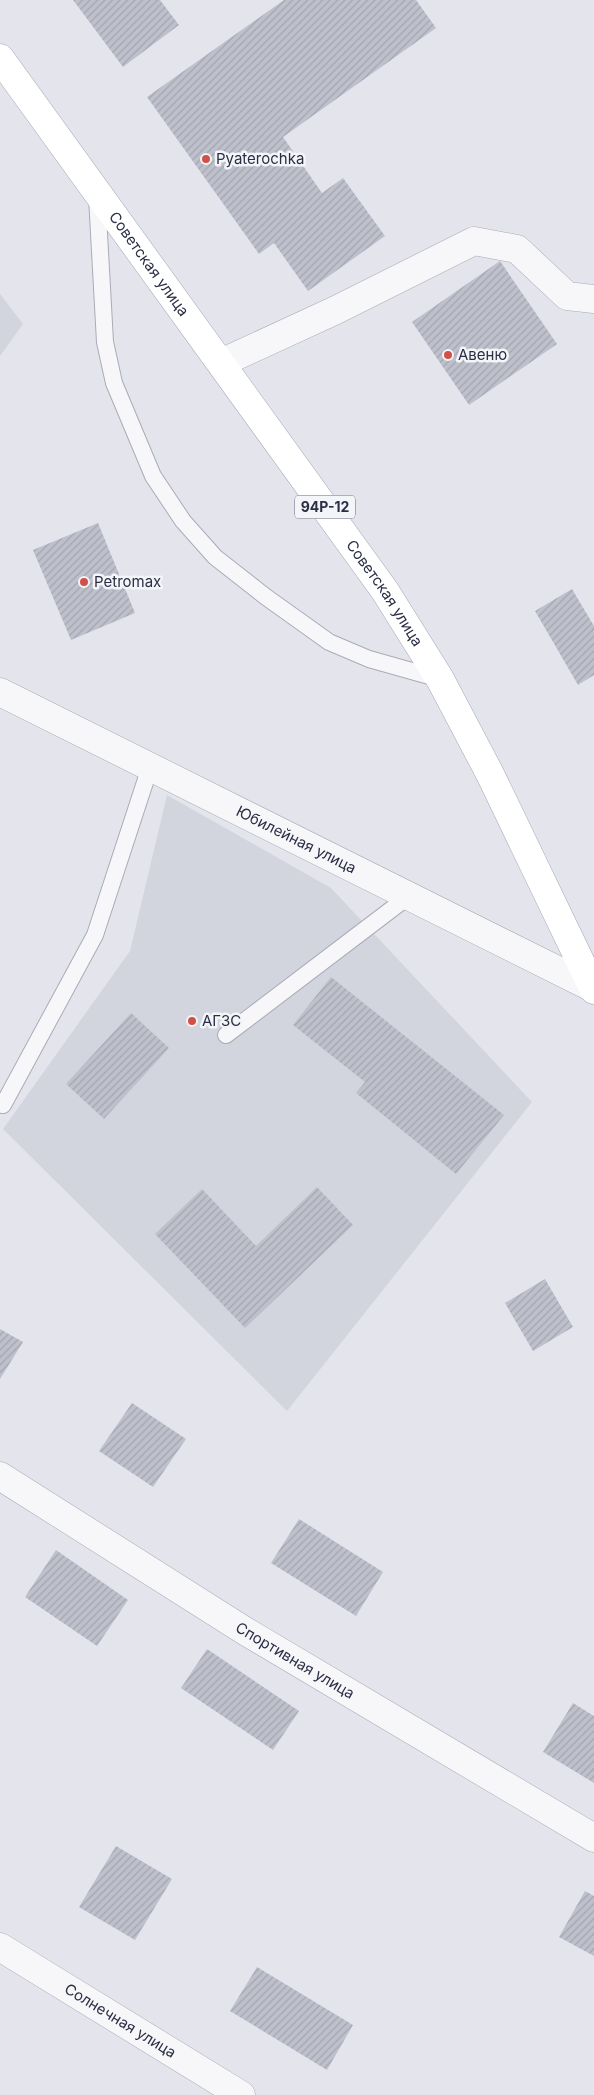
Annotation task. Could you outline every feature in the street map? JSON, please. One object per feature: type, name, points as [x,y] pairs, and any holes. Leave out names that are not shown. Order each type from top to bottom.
[{"type":"main road","name":"Советская улица","points":[[0,58],[385,591],[440,679],[490,774],[594,989]]},
{"type":"street","points":[[221,363],[336,310],[474,241],[517,249],[567,296],[594,299]]},
{"type":"street","name":"Юбилейная улица","points":[[0,692],[594,989]]},
{"type":"street","name":"Спортивная улица","points":[[0,1476],[245,1631],[594,1838]]},
{"type":"street","name":"Солнечная улица","points":[[0,1947],[241,2095]]},
{"type":"lane","points":[[96,190],[105,342],[114,383],[153,476],[183,521],[215,556],[266,597],[329,642],[369,659],[440,679]]},
{"type":"lane","points":[[3,1105],[95,935],[150,767]]},
{"type":"lane","points":[[226,1035],[409,896]]},
{"type":"shaded area","points":[[0,294],[23,324],[0,356]]},
{"type":"shaded area","points":[[167,795],[331,888],[532,1102],[287,1411],[3,1129],[130,951]]},
{"type":"building","points":[[73,0],[160,0],[179,25],[123,67]]},
{"type":"building","points":[[284,0],[416,0],[436,28],[283,137],[322,193],[343,178],[385,236],[308,291],[274,243],[259,254],[147,97]]},
{"type":"building","points":[[500,261],[557,344],[469,405],[412,322]]},
{"type":"building","name":"Petromax","points":[[98,523],[135,613],[71,640],[33,550]]},
{"type":"building","points":[[572,589],[594,626],[594,675],[578,685],[535,611]]},
{"type":"building","points":[[331,977],[504,1115],[456,1174],[356,1093],[365,1082],[293,1025]]},
{"type":"building","points":[[131,1013],[169,1048],[104,1119],[66,1084]]},
{"type":"building","points":[[317,1187],[353,1225],[245,1328],[155,1234],[202,1189],[256,1246]]},
{"type":"building","points":[[545,1279],[573,1327],[533,1351],[505,1303]]},
{"type":"building","points":[[0,1329],[23,1342],[0,1379]]},
{"type":"building","points":[[132,1403],[186,1439],[153,1487],[99,1451]]},
{"type":"building","points":[[299,1519],[383,1572],[356,1616],[271,1563]]},
{"type":"building","points":[[56,1550],[128,1600],[97,1646],[25,1597]]},
{"type":"building","points":[[207,1649],[299,1711],[273,1750],[181,1688]]},
{"type":"building","points":[[573,1703],[594,1716],[594,1783],[543,1752]]},
{"type":"building","points":[[116,1846],[172,1879],[135,1940],[79,1907]]},
{"type":"building","points":[[585,1891],[594,1896],[594,1956],[559,1937]]},
{"type":"building","points":[[257,1967],[353,2025],[327,2070],[230,2011]]},
{"type":"place","name":"Pyaterochka","points":[[206,159]]},
{"type":"place","name":"Авеню","points":[[448,355]]},
{"type":"place","name":"Petromax","points":[[84,582]]},
{"type":"place","name":"АГЗС","points":[[192,1021]]}]
